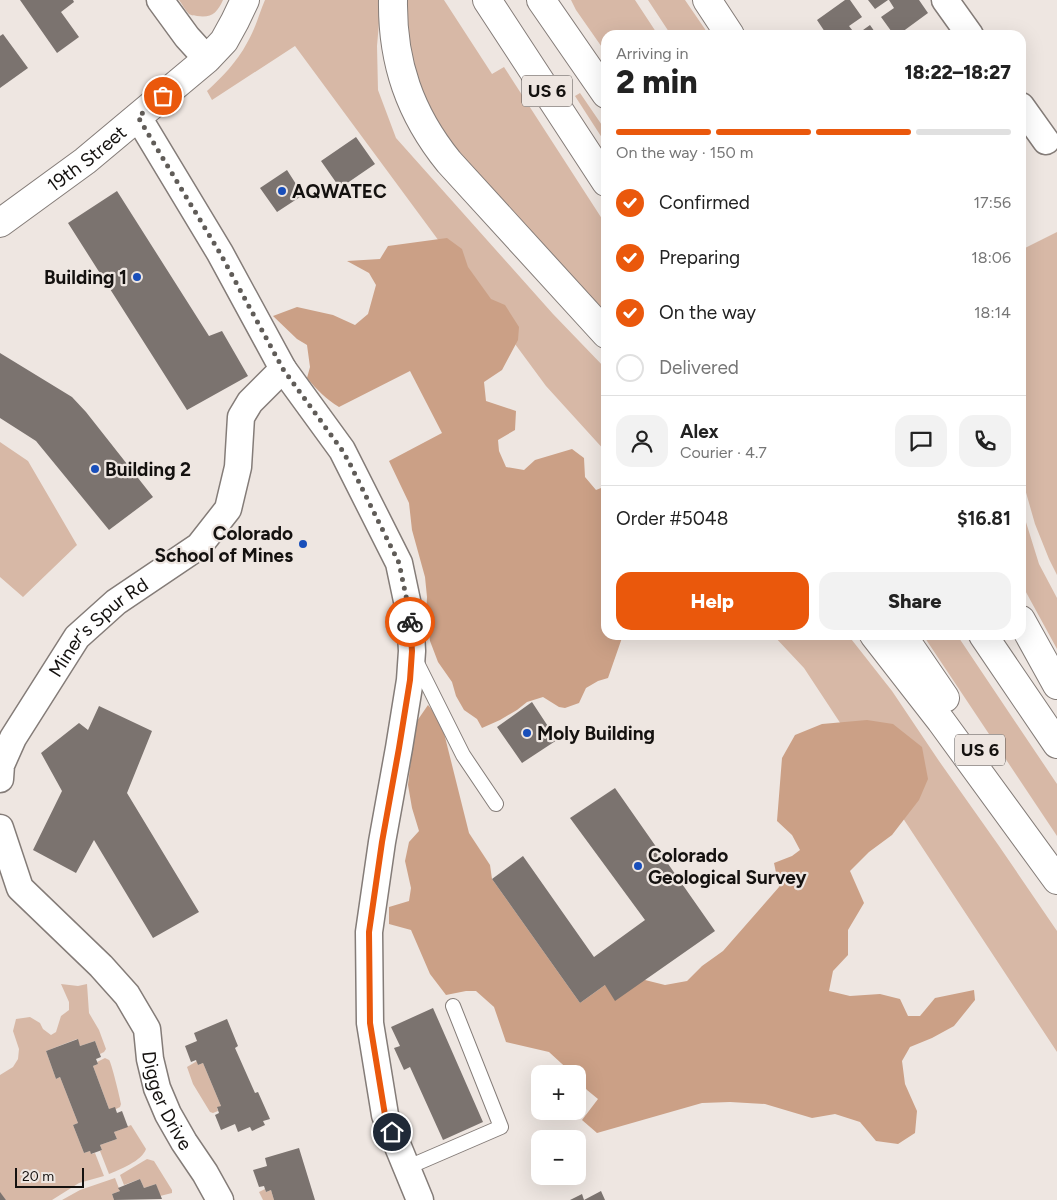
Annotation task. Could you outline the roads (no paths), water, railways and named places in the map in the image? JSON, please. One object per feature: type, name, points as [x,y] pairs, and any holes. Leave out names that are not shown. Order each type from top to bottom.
[{"type":"main road","name":"19th Street","points":[[0,223],[85,160],[207,59],[224,41],[245,0]]},
{"type":"main road","points":[[393,0],[395,45],[401,73],[410,97],[430,135],[449,162],[601,329]]},
{"type":"main road","name":"US 6","points":[[487,0],[601,174]]},
{"type":"main road","name":"US 6","points":[[541,0],[601,87]]},
{"type":"main road","points":[[708,4],[726,30]]},
{"type":"main road","points":[[1026,629],[1057,685]]},
{"type":"main road","points":[[878,640],[941,721],[1057,880]]},
{"type":"main road","name":"US 6","points":[[905,640],[1057,866]]},
{"type":"main road","points":[[986,640],[1057,744]]},
{"type":"street","points":[[160,0],[187,37],[207,59]]},
{"type":"street","points":[[945,0],[966,30]]},
{"type":"street","points":[[1026,113],[1046,141]]},
{"type":"street","points":[[138,117],[220,253],[283,369],[342,450],[399,563],[410,615],[412,651],[410,680],[382,842],[369,932],[370,1023],[385,1115],[420,1200]]},
{"type":"street","name":"Miner's Spur Rd","points":[[0,779],[1,764],[13,738],[77,637],[116,602],[199,546],[228,509],[238,466],[241,416],[250,402],[283,369]]},
{"type":"street","name":"Digger Drive","points":[[0,828],[20,888],[101,966],[127,995],[147,1029],[150,1059],[157,1088],[168,1114],[220,1200]]},
{"type":"lane","points":[[412,651],[463,755],[496,804]]},
{"type":"lane","points":[[406,1168],[501,1127],[452,1006]]},
{"type":"place","name":"AQWATEC","points":[[282,191]]},
{"type":"place","name":"Building 1","points":[[137,277]]},
{"type":"place","name":"Building 2","points":[[95,469]]},
{"type":"place","name":"Colorado School of Mines","points":[[303,544]]},
{"type":"place","name":"Moly Building","points":[[527,733]]},
{"type":"place","name":"Colorado Geological Survey","points":[[638,866]]}]
